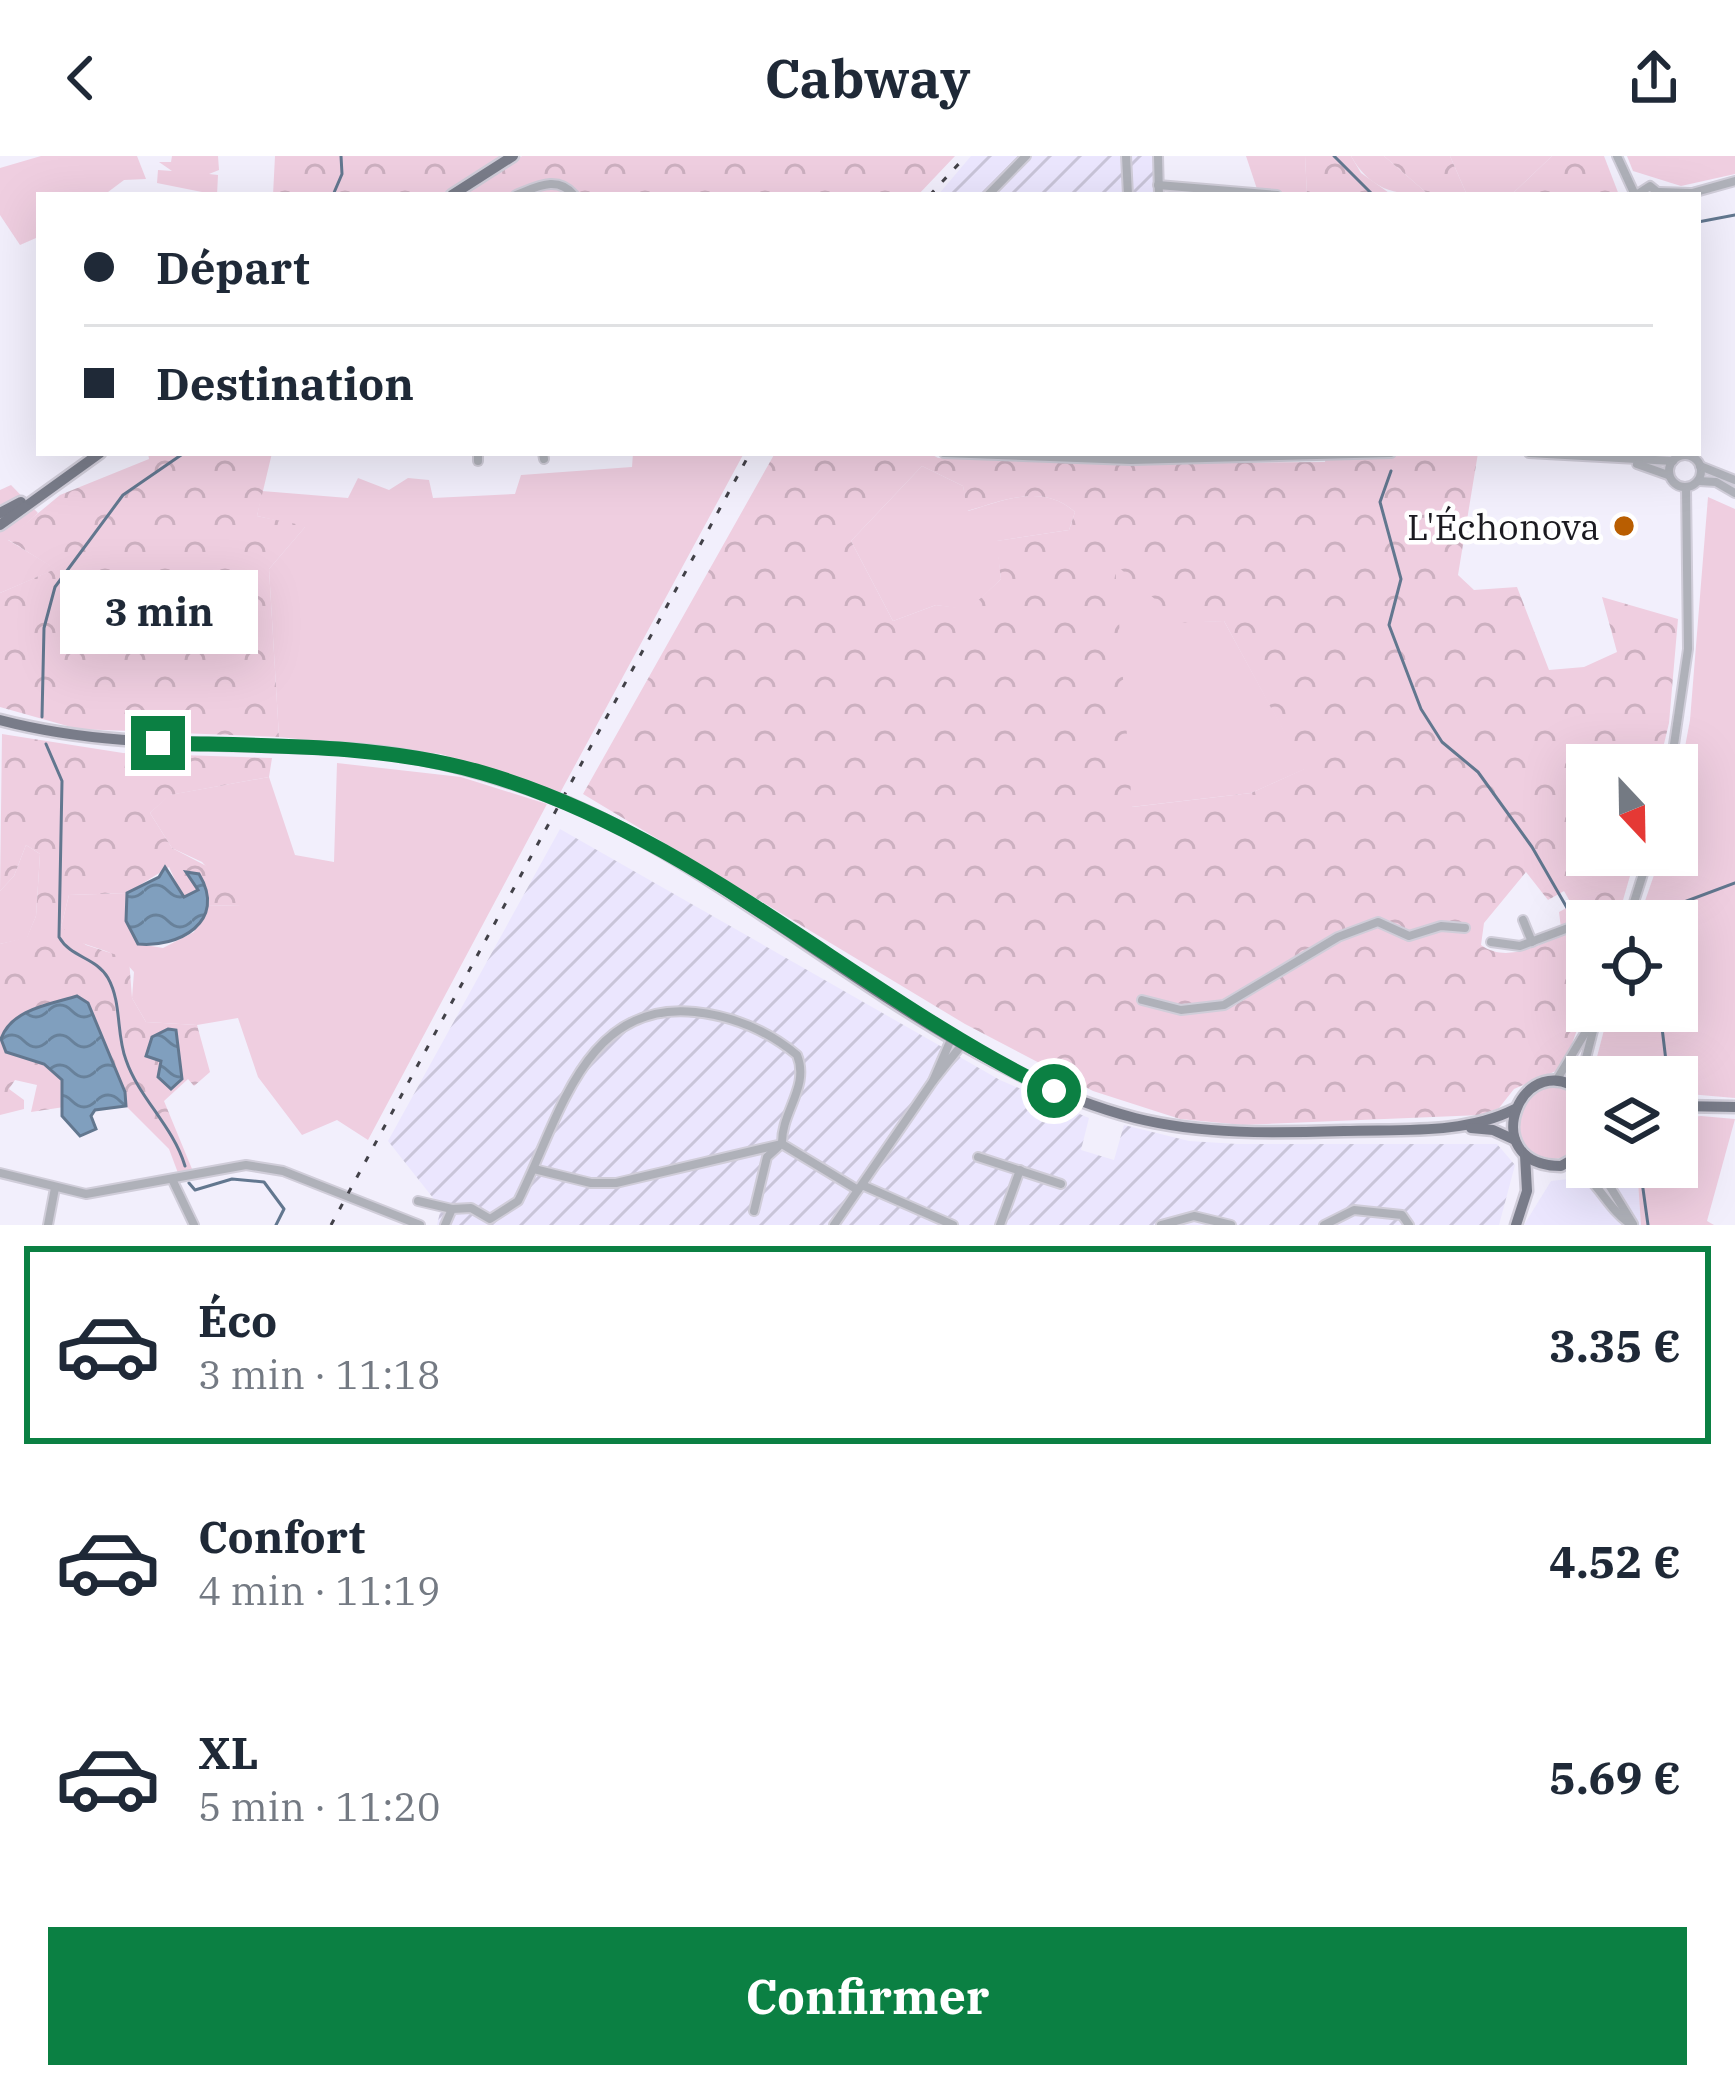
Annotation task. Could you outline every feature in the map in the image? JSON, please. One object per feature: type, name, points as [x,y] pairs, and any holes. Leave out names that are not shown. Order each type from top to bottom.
[{"type":"main road","points":[[458,192],[513,156]]},
{"type":"main road","points":[[0,525],[96,456]]},
{"type":"main road","points":[[0,513],[45,490]]},
{"type":"main road","points":[[0,718],[125,742],[361,750],[434,760],[554,798],[703,874],[958,1039],[1054,1091],[1188,1128],[1493,1130],[1515,1140],[1525,1155],[1527,1191],[1516,1225]]},
{"type":"main road","points":[[1450,1127],[1491,1121],[1515,1109],[1526,1092],[1556,1081],[1566,1085]]},
{"type":"main road","points":[[1698,1106],[1735,1107]]},
{"type":"main road","points":[[1515,1109],[1515,1140]]},
{"type":"main road","points":[[1525,1155],[1553,1166],[1566,1164]]},
{"type":"main road","points":[[1527,1191],[1553,1166]]},
{"type":"street","points":[[991,192],[1026,156]]},
{"type":"street","points":[[1126,156],[1128,192]]},
{"type":"street","points":[[1158,156],[1159,190],[1206,192]]},
{"type":"street","points":[[1617,156],[1634,192]]},
{"type":"street","points":[[1623,172],[1659,192]]},
{"type":"street","points":[[1695,192],[1735,181]]},
{"type":"street","points":[[527,192],[559,183],[570,192]]},
{"type":"street","points":[[1639,192],[1646,186]]},
{"type":"street","points":[[1084,456],[1196,456]]},
{"type":"street","points":[[1570,456],[1673,461],[1680,456]]},
{"type":"street","points":[[1686,456],[1735,480]]},
{"type":"street","points":[[1624,460],[1670,476],[1687,488]]},
{"type":"street","points":[[1670,476],[1673,461]]},
{"type":"street","points":[[1697,482],[1700,466]]},
{"type":"street","points":[[1687,488],[1697,482],[1716,482],[1735,493]]},
{"type":"street","points":[[1673,744],[1688,649],[1687,488]]},
{"type":"street","points":[[1523,920],[1532,942]]},
{"type":"street","points":[[1142,1000],[1181,1010],[1224,1005],[1338,937],[1378,922],[1409,936],[1441,926],[1466,928]]},
{"type":"street","points":[[1491,942],[1505,947],[1566,929]]},
{"type":"street","points":[[418,1201],[471,1208],[490,1220],[518,1201],[600,1040],[629,1020],[685,1011],[738,1021],[797,1055],[802,1081],[782,1128],[782,1144],[767,1157],[754,1211]]},
{"type":"street","points":[[1556,1081],[1586,1032]]},
{"type":"street","points":[[834,1225],[958,1039]]},
{"type":"street","points":[[534,1169],[591,1184],[616,1183],[782,1144],[860,1187],[953,1225]]},
{"type":"street","points":[[978,1156],[1061,1184]]},
{"type":"street","points":[[0,1173],[86,1194],[246,1165],[283,1171],[421,1225]]},
{"type":"street","points":[[1000,1225],[1020,1170]]},
{"type":"street","points":[[172,1179],[194,1224]]},
{"type":"street","points":[[48,1225],[55,1188]]},
{"type":"street","points":[[1599,1188],[1618,1216],[1633,1225]]},
{"type":"street","points":[[1611,1188],[1633,1225]]},
{"type":"street","points":[[445,1225],[452,1209]]},
{"type":"street","points":[[1324,1225],[1354,1210],[1402,1215],[1409,1225]]},
{"type":"street","points":[[1161,1225],[1194,1216],[1232,1225]]},
{"type":"shaded area","points":[[971,156],[1155,156],[1156,192],[941,192]]},
{"type":"shaded area","points":[[560,829],[1000,1080],[1089,1118],[1081,1150],[1114,1160],[1124,1125],[1189,1141],[1237,1144],[1497,1144],[1515,1165],[1499,1225],[437,1225],[441,1208],[388,1141]]},
{"type":"shaded area","points":[[1566,1179],[1566,1188],[1638,1188],[1641,1225],[1524,1225],[1551,1181]]},
{"type":"green space","points":[[41,156],[137,156],[146,179],[124,180],[108,192],[36,192],[36,238],[20,245],[0,215],[0,168]]},
{"type":"green space","points":[[172,156],[218,156],[219,170],[209,174],[218,175],[217,192],[157,183],[158,170],[172,171],[159,162],[171,162]]},
{"type":"green space","points":[[275,156],[502,156],[506,167],[522,156],[955,156],[921,192],[273,192]]},
{"type":"green space","points":[[1246,156],[1305,156],[1307,192],[1257,189]]},
{"type":"green space","points":[[1305,156],[1351,156],[1361,173],[1388,192],[1307,192]]},
{"type":"green space","points":[[1351,156],[1384,156],[1426,192],[1397,192],[1366,176]]},
{"type":"green space","points":[[1384,156],[1450,156],[1466,192],[1426,192]]},
{"type":"green space","points":[[1450,156],[1552,156],[1514,192],[1466,192]]},
{"type":"green space","points":[[1552,156],[1604,156],[1618,192],[1514,192]]},
{"type":"green space","points":[[1627,156],[1735,156],[1735,174],[1681,186],[1633,171]]},
{"type":"green space","points":[[271,456],[257,516],[306,526],[269,569],[279,737],[78,729],[0,707],[0,593],[55,569],[7,539],[60,495],[149,459]]},
{"type":"green space","points":[[633,456],[742,456],[560,793],[441,754],[279,737],[269,569],[305,527],[257,516],[262,491],[348,498],[358,478],[389,490],[408,478],[429,480],[433,498],[515,494],[521,475],[632,467]]},
{"type":"green space","points":[[773,456],[934,456],[1090,464],[1478,456],[1458,575],[1474,590],[1517,587],[1549,670],[1584,667],[1617,652],[1602,597],[1678,619],[1664,744],[1566,744],[1566,876],[1630,876],[1623,900],[1569,900],[1564,891],[1548,900],[1526,872],[1484,923],[1481,945],[1500,953],[1521,951],[1562,936],[1559,912],[1566,908],[1566,1032],[1576,1032],[1563,1068],[1514,1089],[1499,1108],[1481,1115],[1243,1125],[1180,1119],[1093,1091],[965,1024],[583,794]],"holes":[[[922,466],[963,486],[967,511],[1037,496],[1063,503],[1075,512],[1069,530],[996,541],[1001,579],[969,609],[936,605],[893,621],[851,541]],[[1115,564],[1182,623],[1224,621],[1304,769],[1251,793],[1132,807]]]},
{"type":"green space","points":[[922,466],[963,486],[968,511],[1023,496],[1050,498],[1075,512],[1069,530],[997,541],[1001,579],[969,610],[936,605],[893,621],[851,541]]},
{"type":"green space","points":[[11,485],[38,513],[8,540],[56,569],[0,593],[0,490]]},
{"type":"green space","points":[[1708,497],[1735,509],[1735,1098],[1698,1095],[1698,1056],[1597,1056],[1603,1032],[1698,1032],[1698,900],[1645,900],[1654,876],[1698,876],[1698,744],[1686,744]]},
{"type":"green space","points":[[1114,562],[1182,622],[1224,621],[1305,769],[1251,793],[1131,807]]},
{"type":"green space","points":[[2,734],[123,753],[272,758],[269,777],[170,795],[150,813],[172,848],[233,880],[242,905],[204,906],[204,881],[186,873],[198,890],[183,897],[169,867],[127,893],[69,895],[61,927],[86,945],[129,959],[132,998],[146,1022],[197,1025],[210,1072],[194,1086],[188,1079],[164,1101],[192,1169],[178,1173],[169,1149],[126,1106],[125,1092],[88,1003],[70,997],[61,1004],[38,1007],[16,1057],[54,1071],[64,1087],[64,1107],[31,1112],[37,1085],[15,1080],[9,1089],[24,1100],[24,1109],[0,1115],[0,944],[27,937],[36,916],[40,854],[26,845],[14,876],[0,891]]},
{"type":"green space","points":[[337,763],[461,777],[547,804],[368,1140],[337,1120],[302,1135],[258,1077],[238,1018],[197,1025],[146,1022],[132,998],[134,972],[115,955],[79,941],[61,927],[69,895],[127,893],[126,921],[138,944],[163,948],[194,932],[204,906],[241,905],[202,862],[172,848],[150,813],[169,795],[269,777],[295,855],[334,862]]},
{"type":"green space","points":[[26,845],[40,854],[36,916],[27,938],[0,944],[0,891],[14,876]]},
{"type":"green space","points":[[1553,1085],[1566,1088],[1566,1156],[1553,1159],[1527,1148],[1516,1122],[1527,1096]]},
{"type":"green space","points":[[1698,1116],[1735,1119],[1707,1221],[1714,1225],[1641,1225],[1638,1188],[1698,1188]]},
{"type":"water","points":[[165,867],[184,897],[198,890],[186,872],[199,874],[206,891],[203,918],[168,942],[138,944],[126,921],[127,893],[159,877]]},
{"type":"water","points":[[77,996],[88,1003],[125,1092],[126,1106],[95,1110],[91,1116],[96,1129],[80,1136],[62,1116],[62,1080],[44,1064],[6,1052],[1,1039],[23,1014]]},
{"type":"water","points":[[176,1030],[182,1079],[171,1089],[158,1077],[161,1061],[146,1056],[152,1037]]},
{"type":"waterway","points":[[334,192],[342,174],[341,156]]},
{"type":"waterway","points":[[1334,156],[1370,192]]},
{"type":"waterway","points":[[1701,221],[1735,215]]},
{"type":"waterway","points":[[42,717],[44,628],[55,587],[123,495],[180,456]]},
{"type":"waterway","points":[[1391,471],[1380,502],[1401,579],[1389,625],[1421,709],[1442,742],[1478,772],[1532,847],[1566,906]]},
{"type":"waterway","points":[[46,744],[62,781],[59,937],[108,978],[126,1060],[185,1166]]},
{"type":"waterway","points":[[1689,900],[1735,883]]},
{"type":"waterway","points":[[1663,1032],[1665,1056]]},
{"type":"waterway","points":[[189,1183],[195,1190],[232,1179],[264,1182],[284,1209],[276,1225]]},
{"type":"waterway","points":[[1643,1188],[1648,1225]]},
{"type":"railway","points":[[933,192],[966,156]]},
{"type":"railway","points":[[331,1225],[748,456]]},
{"type":"place","name":"L'Échonova","points":[[1624,526]]},
{"type":"route","points":[[158,743],[361,750],[434,760],[570,804],[658,848],[944,1030],[1054,1091]]}]
